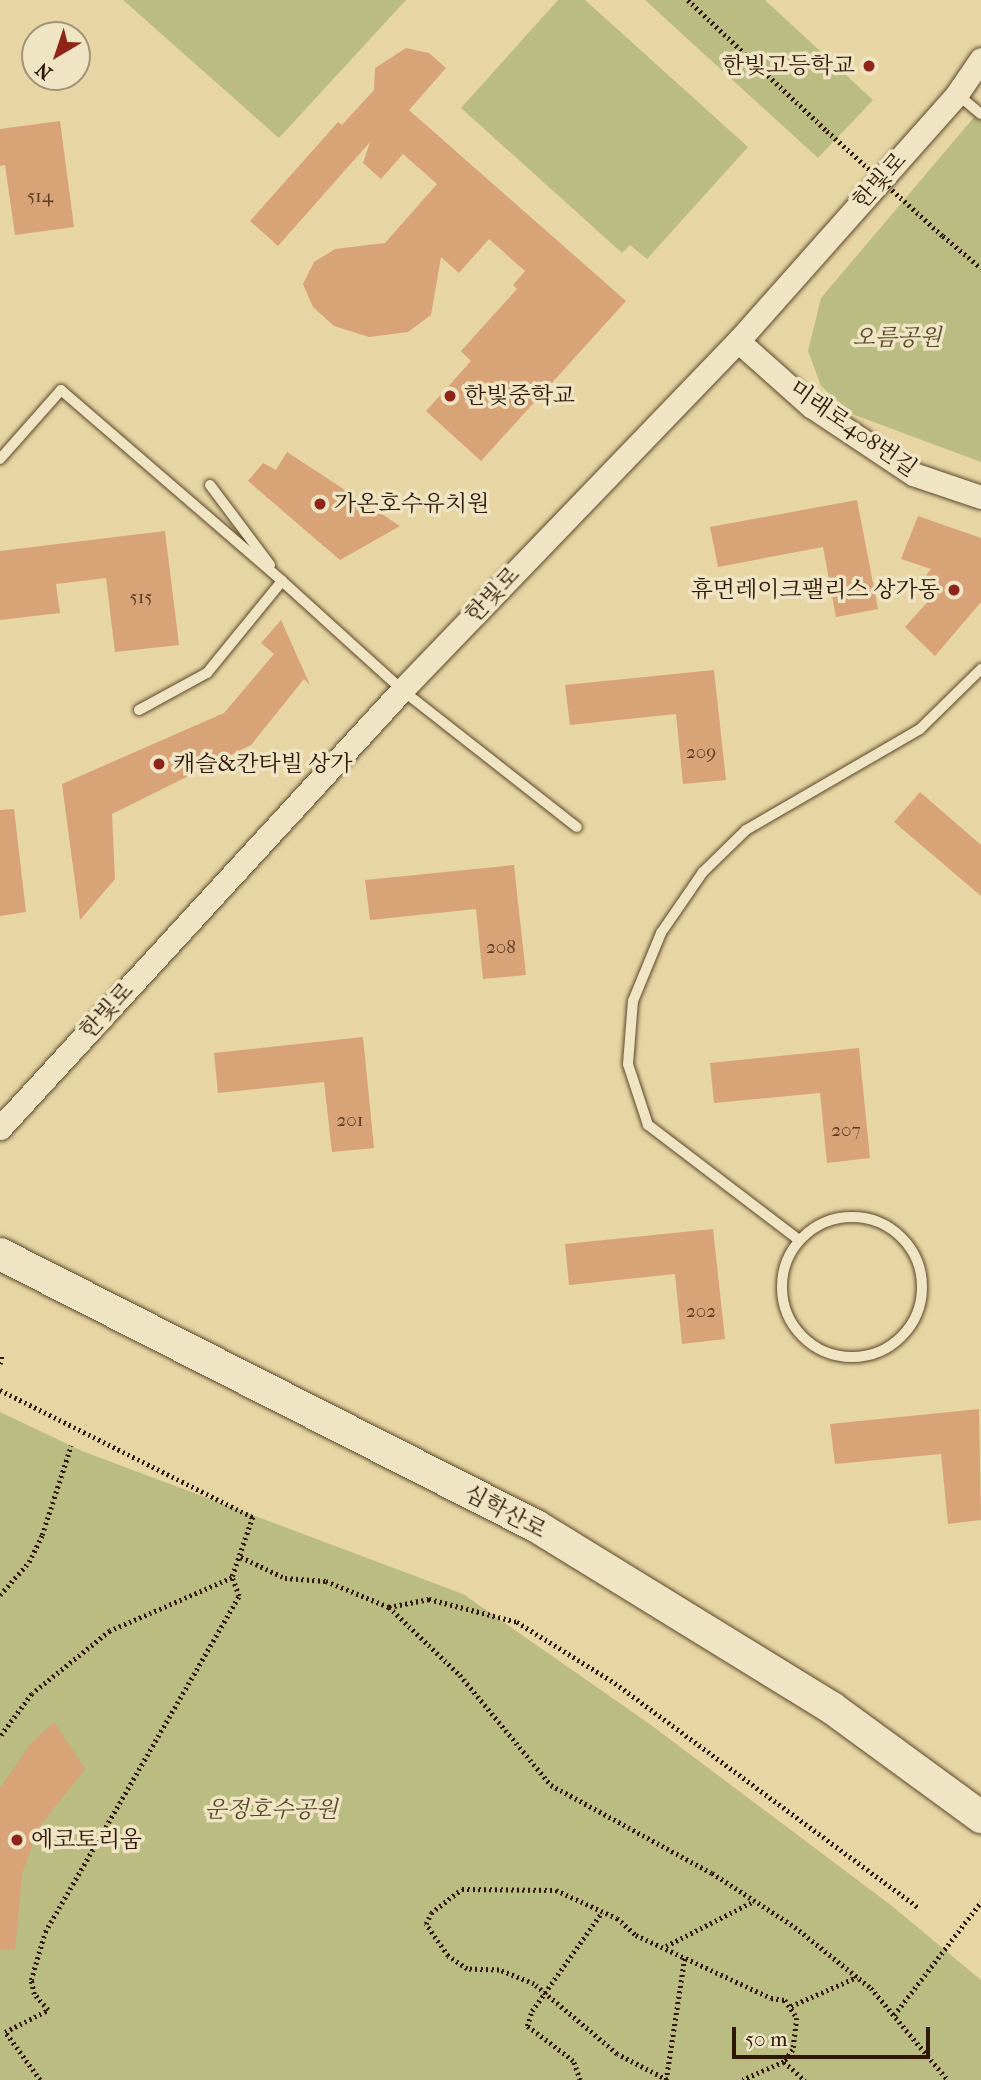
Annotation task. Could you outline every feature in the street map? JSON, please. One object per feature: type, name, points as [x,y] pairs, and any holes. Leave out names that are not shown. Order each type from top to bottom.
[{"type":"street","name":"한빛로","points":[[0,1128],[402,690],[738,341],[957,94],[981,59]]},
{"type":"street","name":"미래로408번길","points":[[738,341],[811,406],[913,474],[981,497]]},
{"type":"street","name":"심학산로","points":[[0,1254],[536,1526],[832,1708],[981,1817]]},
{"type":"lane","points":[[957,94],[981,114]]},
{"type":"lane","points":[[0,459],[61,390],[282,581],[402,690],[577,827]]},
{"type":"lane","points":[[210,485],[282,581]]},
{"type":"lane","points":[[139,710],[207,673],[282,581]]},
{"type":"lane","points":[[799,1240],[648,1125],[628,1064],[633,1001],[661,933],[703,872],[746,830],[920,729],[981,670]]},
{"type":"lane","points":[[859,1216],[899,1234],[915,1253],[923,1277],[922,1301],[913,1324],[886,1349],[850,1358],[826,1353],[805,1340],[791,1323],[783,1302],[787,1259],[799,1240],[837,1217],[859,1216]]},
{"type":"path","points":[[688,0],[827,131],[981,268]]},
{"type":"path","points":[[0,1364],[2,1354]]},
{"type":"path","points":[[0,1391],[253,1517],[232,1578],[110,1631],[32,1695],[0,1737]]},
{"type":"path","points":[[0,1595],[29,1562],[42,1535],[71,1446]]},
{"type":"path","points":[[241,1557],[285,1578],[326,1581],[388,1607],[460,1675],[551,1785],[754,1901],[857,1977],[894,2015],[948,2080]]},
{"type":"path","points":[[40,2080],[5,2032],[48,2010],[34,1994],[31,1980],[45,1932],[239,1596],[232,1578]]},
{"type":"path","points":[[388,1607],[429,1600],[517,1622],[615,1683],[919,1908]]},
{"type":"path","points":[[685,1955],[666,2080],[617,2054],[546,1994],[517,1976],[467,1969],[448,1955],[426,1924],[431,1913],[462,1889],[556,1890],[602,1912],[636,1936],[666,1946],[685,1955],[791,2006],[797,2018],[793,2050],[784,2062],[743,2080]]},
{"type":"path","points":[[666,1946],[754,1901]]},
{"type":"path","points":[[894,2015],[981,1903]]},
{"type":"path","points":[[580,2080],[573,2061],[527,2026],[602,1912]]},
{"type":"path","points":[[791,2006],[857,1977]]},
{"type":"path","points":[[784,2062],[805,2080]]},
{"type":"green space","points":[[123,0],[406,0],[279,138]]},
{"type":"green space","points":[[558,0],[585,0],[748,147],[647,259],[630,245],[622,253],[461,108]]},
{"type":"green space","points":[[645,0],[765,0],[873,100],[818,158]]},
{"type":"green space","name":"오름공원","points":[[981,109],[981,462],[852,414],[821,386],[808,351],[821,298]]},
{"type":"green space","name":"운정호수공원","points":[[0,1412],[82,1451],[463,1594],[651,1725],[892,1906],[981,1980],[981,2080],[0,2080]]},
{"type":"building","points":[[406,48],[429,53],[446,68],[409,110],[626,301],[481,461],[426,411],[471,361],[461,351],[517,289],[513,285],[525,271],[489,239],[459,273],[441,257],[431,315],[408,332],[369,337],[334,326],[313,307],[303,284],[314,262],[335,249],[385,243],[437,184],[403,154],[381,179],[363,163],[370,142],[278,246],[250,221],[338,122],[342,125],[374,90],[375,68]]},
{"type":"building","points":[[60,121],[74,227],[15,235],[5,165],[0,166],[0,129]]},
{"type":"building","name":"가온호수유치원","points":[[287,452],[400,526],[340,560],[248,481],[263,463],[276,470]]},
{"type":"building","points":[[857,500],[878,609],[836,617],[823,547],[718,567],[710,527]]},
{"type":"building","name":"휴먼레이크팰리스 상가동","points":[[918,516],[981,538],[981,602],[935,656],[905,627],[933,596],[920,583],[931,569],[901,559]]},
{"type":"building","points":[[165,531],[179,645],[115,652],[106,578],[56,584],[60,613],[0,620],[0,551]]},
{"type":"building","name":"캐슬&칸타빌 상가","points":[[281,620],[310,685],[304,679],[251,745],[112,814],[115,879],[80,920],[62,784],[224,713],[274,654],[261,643]]},
{"type":"building","points":[[714,670],[726,780],[683,784],[676,714],[570,725],[565,685]]},
{"type":"building","points":[[920,792],[981,845],[981,896],[894,822]]},
{"type":"building","points":[[14,809],[26,912],[0,916],[0,810]]},
{"type":"building","points":[[514,865],[526,975],[483,979],[476,909],[370,920],[365,880]]},
{"type":"building","points":[[363,1037],[374,1148],[332,1152],[324,1082],[218,1093],[214,1053]]},
{"type":"building","points":[[859,1048],[870,1158],[827,1163],[820,1093],[714,1103],[710,1063]]},
{"type":"building","points":[[713,1229],[725,1339],[682,1344],[675,1274],[569,1285],[565,1244]]},
{"type":"building","points":[[979,1409],[981,1520],[948,1524],[941,1454],[835,1464],[830,1424]]},
{"type":"building","name":"에코토리움","points":[[54,1722],[85,1769],[39,1827],[22,1874],[15,1950],[0,1949],[0,1788],[31,1743]]},
{"type":"place","name":"한빛고등학교","points":[[869,66]]},
{"type":"place","name":"한빛중학교","points":[[450,396]]},
{"type":"place","name":"가온호수유치원","points":[[320,504]]},
{"type":"place","name":"휴먼레이크팰리스 상가동","points":[[954,590]]},
{"type":"place","name":"캐슬&칸타빌 상가","points":[[159,764]]},
{"type":"place","name":"에코토리움","points":[[17,1840]]}]
